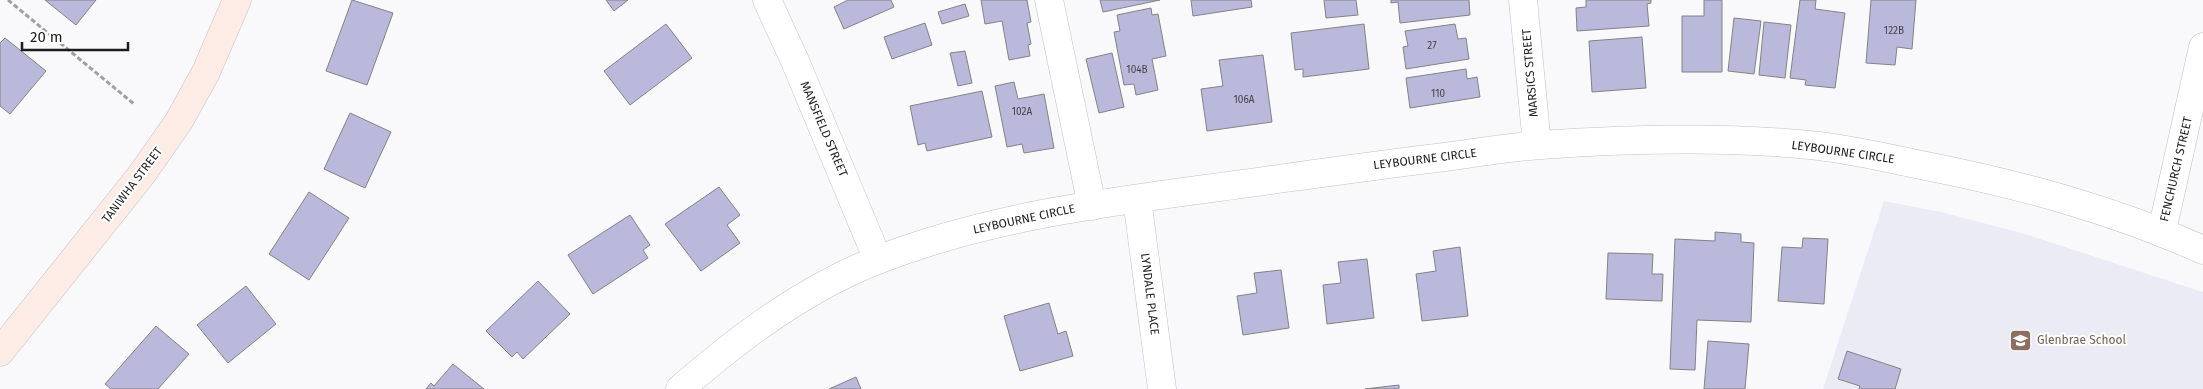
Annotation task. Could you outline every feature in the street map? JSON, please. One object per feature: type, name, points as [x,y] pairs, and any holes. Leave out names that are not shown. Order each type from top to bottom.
[{"type":"main road","name":"TANIWHA STREET","points":[[0,352],[142,174],[178,121],[206,72],[237,0]]},
{"type":"street","name":"MANSFIELD STREET","points":[[767,0],[795,61],[878,260]]},
{"type":"street","points":[[1049,0],[1092,206]]},
{"type":"street","name":"MARSICS STREET","points":[[1523,0],[1537,145]]},
{"type":"street","name":"FENCHURCH STREET","points":[[2162,231],[2203,47]]},
{"type":"street","name":"LEYBOURNE CIRCLE","points":[[680,389],[735,343],[782,310],[829,283],[878,260],[940,238],[1000,222],[1137,198],[1537,145],[1624,140],[1819,146],[1978,176],[2045,192],[2162,231],[2203,250]]},
{"type":"street","name":"LYNDALE PLACE","points":[[1137,198],[1162,389]]},
{"type":"path","points":[[8,0],[134,104]]},
{"type":"shaded area","name":"Glenbrae School","points":[[1884,201],[1941,212],[2025,234],[2203,292],[2203,389],[1823,389]]},
{"type":"building","points":[[45,0],[96,0],[76,25]]},
{"type":"building","points":[[352,0],[393,13],[367,85],[326,71]]},
{"type":"building","points":[[606,0],[628,0],[614,11]]},
{"type":"building","points":[[848,0],[891,0],[894,7],[844,29],[834,7]]},
{"type":"building","points":[[981,0],[1027,0],[1031,22],[1027,23],[1031,44],[1028,45],[1030,56],[1009,60],[1002,21],[985,24]]},
{"type":"building","points":[[1100,0],[1160,0],[1103,12]]},
{"type":"building","points":[[1191,0],[1251,0],[1252,7],[1193,16]]},
{"type":"building","points":[[1324,0],[1356,0],[1358,15],[1326,18]]},
{"type":"building","points":[[1391,0],[1469,0],[1470,15],[1400,23],[1398,2],[1391,3]]},
{"type":"building","points":[[1586,0],[1651,0],[1651,3],[1647,4],[1649,26],[1577,31],[1576,8],[1586,7]]},
{"type":"building","points":[[1704,0],[1722,0],[1722,72],[1682,72],[1682,16],[1704,16]]},
{"type":"building","points":[[1800,0],[1816,0],[1815,9],[1845,13],[1835,88],[1805,85],[1806,80],[1790,78]]},
{"type":"building","points":[[1871,0],[1916,0],[1912,49],[1897,47],[1895,65],[1866,63]]},
{"type":"building","points":[[965,4],[969,16],[942,24],[938,12]]},
{"type":"building","points":[[1151,8],[1152,15],[1158,14],[1166,56],[1152,59],[1158,90],[1136,95],[1134,84],[1124,85],[1114,32],[1120,31],[1117,15]]},
{"type":"building","points":[[1734,18],[1761,21],[1754,74],[1728,71]]},
{"type":"building","points":[[1764,22],[1791,25],[1785,78],[1759,75]]},
{"type":"building","points":[[925,23],[932,45],[892,59],[884,37]]},
{"type":"building","points":[[666,24],[692,58],[630,105],[604,71]]},
{"type":"building","points":[[1364,24],[1369,69],[1303,77],[1303,69],[1295,70],[1291,33]]},
{"type":"building","points":[[1455,24],[1458,39],[1466,38],[1469,59],[1406,69],[1403,47],[1408,46],[1405,31]]},
{"type":"building","points":[[1642,37],[1646,88],[1592,92],[1589,41]]},
{"type":"building","points":[[5,38],[46,71],[10,114],[0,106],[0,43]]},
{"type":"building","points":[[965,51],[972,83],[958,86],[950,53]]},
{"type":"building","points":[[1112,53],[1124,107],[1099,113],[1086,59]]},
{"type":"building","points":[[1263,55],[1272,122],[1207,131],[1201,89],[1223,86],[1219,60]]},
{"type":"building","points":[[1466,69],[1467,79],[1477,77],[1480,97],[1410,108],[1406,78]]},
{"type":"building","points":[[1014,82],[1018,99],[1044,94],[1054,148],[1024,153],[1022,144],[1007,147],[995,86]]},
{"type":"building","points":[[982,91],[992,137],[927,151],[925,143],[918,145],[910,106]]},
{"type":"building","points":[[350,113],[391,132],[365,188],[324,169]]},
{"type":"building","points":[[719,187],[740,215],[727,225],[740,243],[701,271],[665,224]]},
{"type":"building","points":[[309,192],[349,218],[309,280],[269,254]]},
{"type":"building","points":[[630,215],[650,245],[643,250],[648,258],[593,294],[568,255]]},
{"type":"building","points":[[1715,232],[1741,234],[1741,242],[1754,243],[1751,322],[1697,320],[1695,370],[1670,369],[1675,239],[1715,241]]},
{"type":"building","points":[[1803,238],[1828,239],[1824,304],[1778,301],[1782,247],[1802,248]]},
{"type":"building","points":[[1460,247],[1468,316],[1422,321],[1416,274],[1436,271],[1433,251]]},
{"type":"building","points":[[1608,253],[1653,254],[1652,274],[1663,274],[1662,301],[1606,299]]},
{"type":"building","points":[[1367,259],[1374,318],[1327,324],[1323,285],[1341,283],[1338,262]]},
{"type":"building","points":[[1281,270],[1289,328],[1243,335],[1237,296],[1257,293],[1254,273]]},
{"type":"building","points":[[538,281],[570,314],[523,359],[517,352],[512,357],[486,331]]},
{"type":"building","points":[[246,286],[276,324],[228,363],[197,325]]},
{"type":"building","points":[[1049,303],[1058,334],[1066,331],[1073,356],[1020,371],[1004,316]]},
{"type":"building","points":[[156,326],[189,354],[158,389],[111,389],[105,384]]},
{"type":"building","points":[[1708,341],[1749,344],[1745,389],[1704,389]]},
{"type":"building","points":[[1847,351],[1901,369],[1895,389],[1859,389],[1860,386],[1838,379]]},
{"type":"building","points":[[453,364],[484,389],[426,389],[431,383],[434,386]]},
{"type":"building","points":[[856,377],[861,389],[829,389]]},
{"type":"building","points":[[1399,385],[1399,389],[1365,389]]},
{"type":"place","name":"Glenbrae School","points":[[2021,340]]}]
